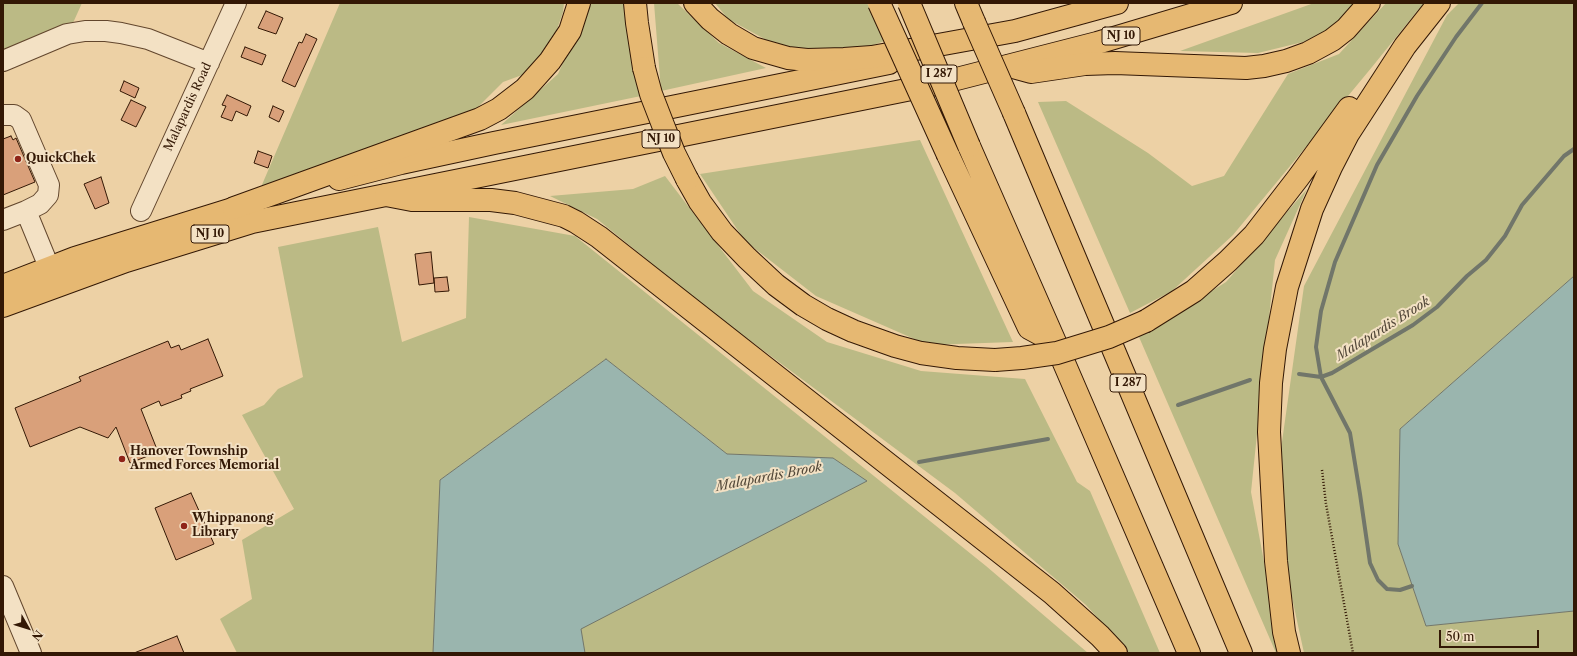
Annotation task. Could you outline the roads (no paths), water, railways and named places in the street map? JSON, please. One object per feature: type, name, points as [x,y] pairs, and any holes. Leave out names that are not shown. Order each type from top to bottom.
[{"type":"main road","points":[[535,78],[556,41],[566,3]]},
{"type":"main road","points":[[234,208],[480,119],[499,109],[512,100],[550,61],[570,31],[579,3]]},
{"type":"main road","points":[[635,3],[644,68],[651,94],[674,153],[700,202],[722,232],[747,258],[776,285],[803,305],[827,319],[853,331],[895,346],[921,353],[957,358],[995,360],[1057,353],[1109,337],[1146,321],[1194,291],[1228,261],[1254,235],[1298,178],[1385,59],[1433,3]]},
{"type":"main road","points":[[695,3],[710,19],[729,34],[753,48],[788,58],[844,59],[872,57],[1015,31]]},
{"type":"main road","points":[[879,3],[1029,328],[1055,342]]},
{"type":"main road","name":"I 287","points":[[909,3],[969,146],[1189,653]]},
{"type":"main road","name":"NJ 10","points":[[3,286],[49,267],[234,208],[401,163],[899,61],[1117,3]]},
{"type":"main road","name":"NJ 10","points":[[3,306],[126,261],[252,222],[934,85],[1135,32],[1231,3]]},
{"type":"main road","points":[[1009,66],[1031,72],[1072,66],[1115,63],[1246,68],[1264,66],[1286,61],[1308,53],[1332,40],[1346,29],[1369,3]]},
{"type":"main road","points":[[1289,653],[1284,632],[1276,561],[1269,432],[1271,382],[1275,349],[1287,287],[1312,208],[1330,167],[1348,134],[1405,46],[1439,3]]},
{"type":"main road","name":"I 287","points":[[970,9],[1241,653]]},
{"type":"main road","points":[[386,195],[412,200],[491,200],[507,202],[564,216],[576,222],[606,242],[1052,593],[1116,653]]},
{"type":"street","name":"Malapardis Road","points":[[141,211],[236,3]]},
{"type":"street","points":[[3,60],[67,34],[106,31],[148,39],[209,63]]},
{"type":"street","points":[[3,115],[14,115],[21,120],[49,185],[48,195],[40,204],[3,220]]},
{"type":"street","points":[[26,211],[49,267]]},
{"type":"street","points":[[3,586],[31,653]]},
{"type":"water","points":[[1574,276],[1574,611],[1426,626],[1398,544],[1400,429]]},
{"type":"water","points":[[606,359],[727,454],[833,458],[867,481],[581,629],[585,653],[433,653],[440,480]]},
{"type":"waterway","points":[[1412,586],[1400,590],[1387,589],[1378,580],[1370,563],[1350,433],[1321,377],[1316,347],[1321,311],[1335,262],[1377,165],[1417,96],[1456,37],[1482,3]]},
{"type":"waterway","name":"Malapardis Brook","points":[[1299,374],[1321,377],[1332,373],[1413,325],[1437,307],[1467,276],[1486,260],[1505,236],[1522,205],[1564,156],[1574,149]]},
{"type":"waterway","name":"Malapardis Brook","points":[[1178,405],[1250,380]]},
{"type":"waterway","name":"Malapardis Brook","points":[[919,462],[1048,439]]},
{"type":"place","name":"QuickChek","points":[[18,159]]},
{"type":"place","name":"Hanover Township Armed Forces Memorial","points":[[122,459]]},
{"type":"place","name":"Whippanong Library","points":[[184,526]]}]
